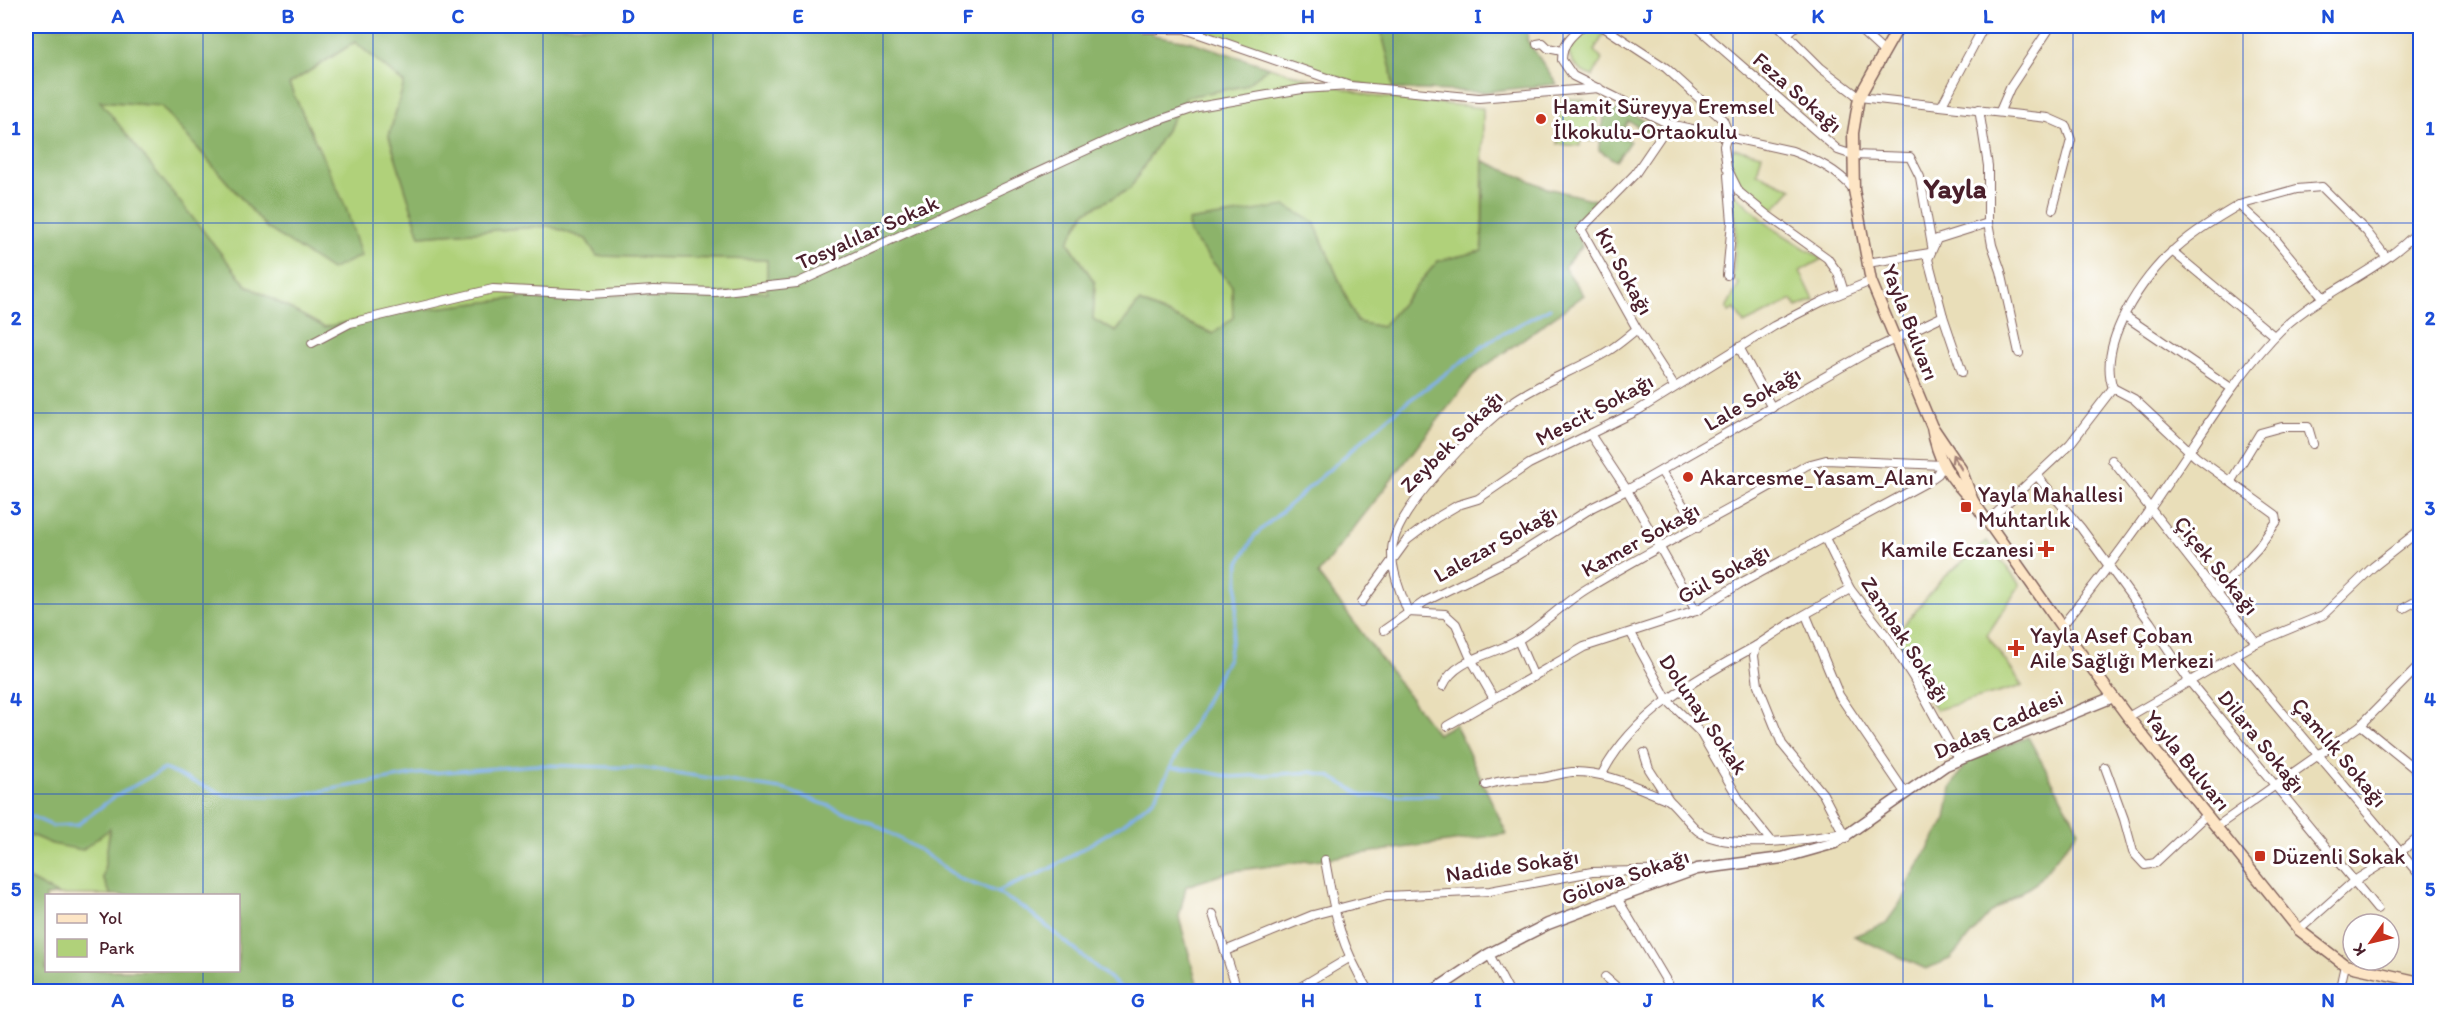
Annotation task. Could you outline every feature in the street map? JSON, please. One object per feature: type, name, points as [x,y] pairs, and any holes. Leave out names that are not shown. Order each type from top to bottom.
[{"type":"main road","name":"Yayla Bulvarı","points":[[1899,26],[1859,97],[1854,116],[1854,190],[1871,281],[1932,427],[1961,469],[1973,501],[1987,522],[2113,698],[2299,930],[2341,962]]},
{"type":"main road","name":"Yayla Bulvarı","points":[[1932,427],[1936,451],[1942,465],[1958,488],[1973,501]]},
{"type":"main road","name":"Yayla Bulvarı","points":[[2376,972],[2421,982]]},
{"type":"street","points":[[1583,26],[1572,35],[1562,51],[1562,60],[1566,69],[1669,124],[1792,151],[1809,158],[1844,177],[1854,190]]},
{"type":"street","points":[[1602,26],[1666,68],[1723,120],[1728,132],[1724,146],[1732,222],[1727,275]]},
{"type":"street","name":"Feza Sokağı","points":[[1696,26],[1838,150],[1853,155]]},
{"type":"street","points":[[1779,26],[1821,68],[1859,97],[2000,111],[2055,119],[2069,131],[2070,149],[2053,209]]},
{"type":"street","points":[[1787,34],[1796,26]]},
{"type":"street","points":[[1856,26],[1884,52]]},
{"type":"street","points":[[1942,105],[1984,26]]},
{"type":"street","points":[[2000,111],[2010,88],[2051,26]]},
{"type":"street","points":[[1144,27],[1185,29],[1350,86],[1479,98],[1599,88]]},
{"type":"street","points":[[1537,44],[1543,43],[1548,48],[1562,51]]},
{"type":"street","name":"Tosyalılar Sokak","points":[[312,343],[350,324],[493,289],[590,294],[654,290],[716,292],[797,284],[1130,130],[1198,107],[1302,89],[1350,86]]},
{"type":"street","points":[[1979,109],[1988,166],[1988,223],[2019,353]]},
{"type":"street","name":"Kır Sokağı","points":[[1669,124],[1635,174],[1581,230],[1637,329],[1674,386]]},
{"type":"street","points":[[1853,155],[1910,157],[1920,177],[1931,249]]},
{"type":"street","points":[[1727,168],[1735,185],[1746,198],[1827,258],[1838,273],[1844,292]]},
{"type":"street","points":[[1987,522],[2070,444],[2113,388],[2108,364],[2110,347],[2125,316],[2156,268],[2172,251],[2204,226],[2239,205],[2297,189],[2322,187],[2367,232],[2386,257]]},
{"type":"street","points":[[2239,205],[2272,235],[2323,297]]},
{"type":"street","points":[[1962,372],[1943,316],[1928,259],[1937,239],[1988,223]]},
{"type":"street","points":[[2061,627],[2109,567],[2150,510],[2231,388],[2274,336],[2323,297],[2386,257],[2421,229]]},
{"type":"street","points":[[1868,263],[1931,249]]},
{"type":"street","points":[[2172,251],[2274,336]]},
{"type":"street","name":"Mescit Sokağı","points":[[1362,602],[1407,540],[1436,518],[1458,505],[1478,500],[1529,464],[1636,411],[1798,313],[1871,281]]},
{"type":"street","name":"Lale Sokağı","points":[[1628,490],[1894,338],[1943,316]]},
{"type":"street","points":[[2125,316],[2231,388]]},
{"type":"street","name":"Zeybek Sokağı","points":[[1408,612],[1397,583],[1391,551],[1399,523],[1416,497],[1488,422],[1512,402],[1610,350],[1637,329]]},
{"type":"street","points":[[1739,347],[1772,408]]},
{"type":"street","points":[[2113,388],[2134,399],[2190,451],[2276,515],[2277,521],[2258,548],[2216,593]]},
{"type":"street","points":[[2231,481],[2259,433],[2282,427],[2308,427],[2313,444]]},
{"type":"street","points":[[1590,434],[1628,490],[1696,611]]},
{"type":"street","name":"Kamer Sokağı","points":[[1443,687],[1452,674],[1472,659],[1486,656],[1518,640],[1586,589],[1807,465],[1826,460],[1942,465]]},
{"type":"street","name":"Çiçek Sokağı","points":[[2112,460],[2256,643]]},
{"type":"street","name":"Gül Sokağı","points":[[1447,726],[1584,647],[1696,611],[1739,584],[1927,482],[1938,474],[1942,465]]},
{"type":"street","points":[[1661,471],[1698,528]]},
{"type":"street","name":"Dilara Sokağı","points":[[2037,476],[2109,567],[2190,682],[2377,909]]},
{"type":"street","name":"Lalezar Sokağı","points":[[1384,630],[1408,612],[1513,558],[1593,507],[1628,490]]},
{"type":"street","points":[[2128,717],[2256,643],[2323,615],[2373,567],[2421,530]]},
{"type":"street","name":"Zambak Sokağı","points":[[1825,538],[1850,589],[1888,638],[1913,677],[1958,759]]},
{"type":"street","points":[[1602,774],[1613,754],[1627,737],[1668,700],[1714,669],[1850,589]]},
{"type":"street","points":[[2404,608],[2421,599]]},
{"type":"street","points":[[1408,612],[1445,614],[1462,633],[1472,659],[1494,699]]},
{"type":"street","points":[[1806,615],[1839,695],[1906,794]]},
{"type":"street","name":"Dolunay Sokak","points":[[1631,633],[1668,700],[1700,732],[1743,806],[1772,842]]},
{"type":"street","points":[[1518,640],[1534,677]]},
{"type":"street","points":[[1756,646],[1754,656],[1758,685],[1782,744],[1823,794],[1844,835]]},
{"type":"street","name":"Çamlık Sokağı","points":[[2235,656],[2417,872]]},
{"type":"street","points":[[2216,827],[2361,725],[2421,665]]},
{"type":"street","name":"Dadaş Caddesi","points":[[1669,800],[1697,830],[1726,840],[1772,842],[1844,835],[1958,759],[2113,698]]},
{"type":"street","points":[[2361,725],[2421,773]]},
{"type":"street","points":[[1644,753],[1649,768],[1669,800]]},
{"type":"street","points":[[2105,767],[2133,852],[2145,865],[2155,863],[2206,815]]},
{"type":"street","points":[[1486,785],[1506,779],[1543,778],[1572,772],[1602,774],[1669,800]]},
{"type":"street","points":[[2421,785],[2418,790],[2421,794]]},
{"type":"street","name":"Gölova Sokağı","points":[[1432,992],[1490,954],[1548,924],[1697,869],[1782,858],[1844,835]]},
{"type":"street","points":[[2299,930],[2354,881],[2401,852],[2421,835]]},
{"type":"street","points":[[1325,860],[1337,925],[1349,958],[1369,992]]},
{"type":"street","name":"Nadide Sokağı","points":[[1225,951],[1282,926],[1334,908],[1387,896],[1490,891],[1592,872],[1697,869]]},
{"type":"street","points":[[1617,898],[1673,992]]},
{"type":"street","points":[[1213,914],[1238,992]]},
{"type":"street","points":[[1490,954],[1509,992]]},
{"type":"street","points":[[1292,992],[1349,958]]},
{"type":"street","points":[[2339,992],[2343,972]]},
{"type":"street","points":[[1605,977],[1622,992]]},
{"type":"green space","points":[[26,26],[1152,26],[1152,35],[1189,41],[1269,67],[1244,86],[1186,97],[1130,189],[1085,212],[1068,242],[1095,283],[1093,319],[1116,332],[1139,302],[1213,334],[1233,318],[1232,286],[1189,233],[1188,221],[1286,206],[1314,222],[1357,322],[1382,327],[1438,261],[1482,251],[1484,161],[1547,188],[1599,201],[1572,223],[1582,246],[1564,267],[1584,295],[1473,375],[1318,574],[1437,734],[1455,724],[1507,834],[1233,871],[1186,886],[1179,917],[1199,991],[26,991],[26,878],[56,894],[45,894],[45,972],[240,972],[240,894],[111,894],[103,878],[110,829],[82,850],[52,844],[26,833]],"holes":[[[355,42],[404,83],[389,136],[420,236],[549,226],[586,239],[597,256],[767,260],[767,292],[520,298],[403,312],[324,327],[246,285],[100,101],[161,106],[267,228],[331,270],[361,256],[346,208],[289,84]]]},
{"type":"green space","points":[[1185,26],[1380,26],[1391,69],[1393,89],[1368,87]]},
{"type":"green space","points":[[1380,26],[1529,26],[1527,40],[1557,84],[1483,92],[1393,89],[1391,69]]},
{"type":"green space","points":[[1594,28],[1604,34],[1594,51],[1602,59],[1593,76],[1577,68],[1569,52],[1575,39]]},
{"type":"green space","points":[[355,42],[404,83],[389,136],[420,236],[549,226],[586,239],[597,256],[767,260],[767,292],[520,298],[403,312],[324,327],[246,285],[99,101],[161,106],[267,228],[346,208],[289,84]]},
{"type":"green space","points":[[1269,67],[1371,96],[1483,108],[1482,251],[1438,261],[1382,327],[1357,322],[1314,222],[1189,233],[1232,286],[1233,318],[1214,334],[1139,302],[1116,332],[1093,320],[1095,283],[1068,241],[1085,212],[1130,189],[1186,97],[1244,86]]},
{"type":"green space","points":[[1562,98],[1584,100],[1583,114],[1598,115],[1596,141],[1582,140],[1582,130],[1580,146],[1558,144]]},
{"type":"green space","points":[[1626,110],[1656,128],[1652,134],[1628,121],[1620,134],[1630,141],[1616,161],[1599,150],[1599,146],[1605,112]]},
{"type":"green space","points":[[1734,148],[1762,154],[1757,173],[1792,189],[1770,213],[1734,175],[1729,154]]},
{"type":"green space","points":[[1734,193],[1771,227],[1822,259],[1800,271],[1814,300],[1797,307],[1792,300],[1744,324],[1735,309],[1729,312],[1726,308],[1739,284],[1733,279],[1736,228],[1731,196]]},
{"type":"green space","points":[[1987,541],[2020,585],[1987,635],[2023,686],[1936,710],[1892,639],[1941,580]]},
{"type":"green space","points":[[2028,737],[2079,830],[2036,883],[1991,912],[1950,959],[1926,969],[1854,936],[1886,923],[1908,892],[1906,886],[1946,819],[1951,788],[1966,762]]},
{"type":"green space","points":[[110,828],[103,878],[111,894],[56,894],[26,878],[26,833],[52,844]]},
{"type":"waterway","points":[[996,892],[1050,869],[1121,825],[1154,799],[1228,658],[1236,616],[1239,563],[1255,535],[1399,408],[1493,339],[1550,308]]},
{"type":"waterway","points":[[26,814],[53,826],[77,825],[114,797],[164,769],[225,795],[293,796],[417,774],[536,765],[645,768],[786,790],[867,820],[921,851],[960,879],[996,892],[1027,910],[1126,992]]},
{"type":"waterway","points":[[1172,768],[1191,769],[1231,777],[1312,772],[1331,777],[1364,796],[1439,795]]},
{"type":"place","name":"Hamit Süreyya Eremsel İlkokulu-Ortaokulu","points":[[1541,119]]},
{"type":"place","name":"Akarcesme_Yasam_Alanı","points":[[1688,477]]},
{"type":"place","name":"Yayla Mahallesi Muhtarlık","points":[[1966,507]]},
{"type":"place","name":"Kamile Eczanesi","points":[[2046,549]]},
{"type":"place","name":"Yayla Asef Çoban Aile Sağlığı Merkezi","points":[[2016,648]]},
{"type":"place","name":"Düzenli Sokak","points":[[2260,856]]},
{"type":"district","name":"Yayla","points":[[1955,188]]}]
